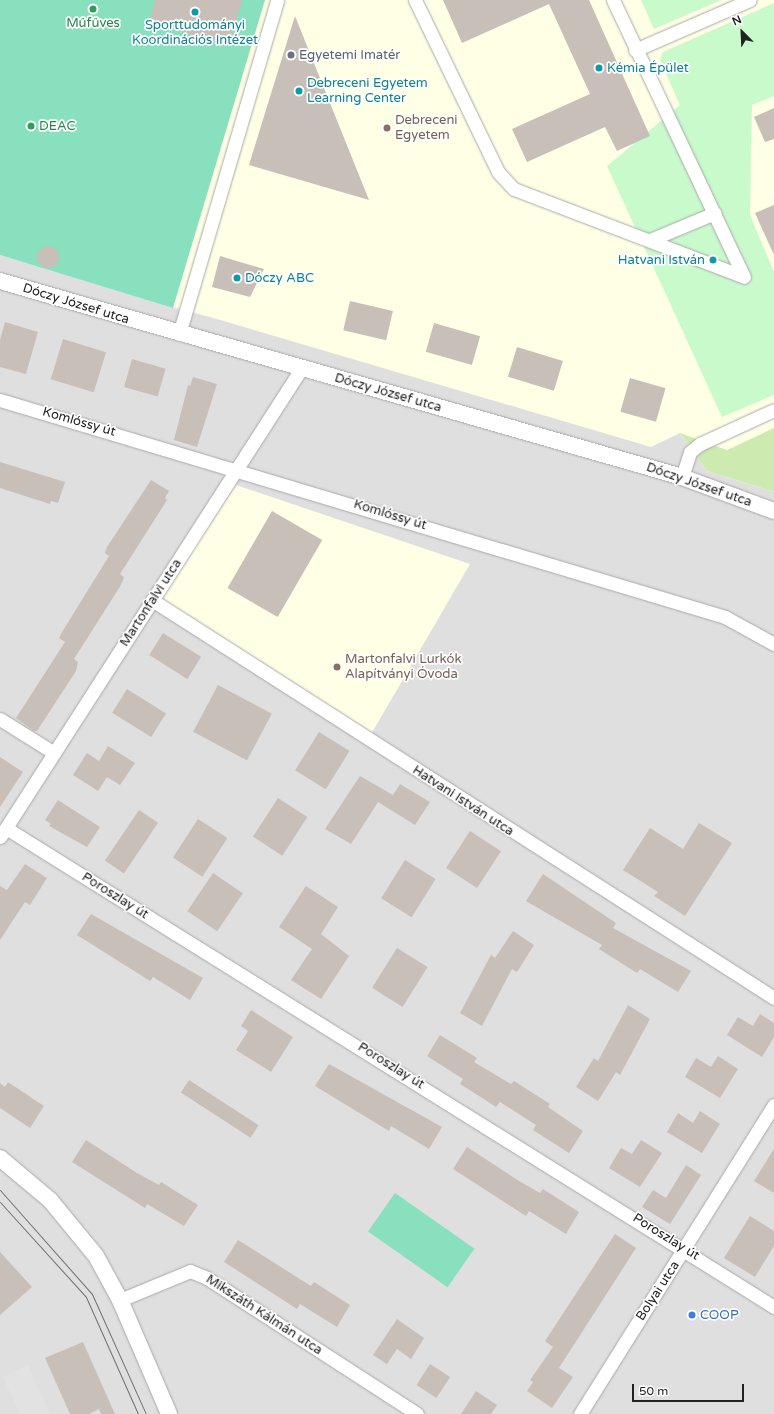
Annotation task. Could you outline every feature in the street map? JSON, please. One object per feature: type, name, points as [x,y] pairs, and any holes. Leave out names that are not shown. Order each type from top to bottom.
[{"type":"street","points":[[179,334],[277,0]]},
{"type":"street","points":[[415,0],[498,172],[514,189],[744,277],[715,213],[635,50],[613,0]]},
{"type":"street","points":[[635,50],[750,0]]},
{"type":"street","points":[[650,240],[715,213]]},
{"type":"street","name":"Dóczy József utca","points":[[0,281],[179,334],[682,477],[774,511]]},
{"type":"street","name":"Martonfalvi utca","points":[[3,833],[301,369]]},
{"type":"street","name":"Komlóssy út","points":[[0,400],[725,617],[774,644]]},
{"type":"street","points":[[682,477],[690,452],[700,444],[774,410]]},
{"type":"street","name":"Hatvani István utca","points":[[152,600],[774,998]]},
{"type":"street","points":[[0,718],[54,753]]},
{"type":"street","name":"Poroszlay út","points":[[3,833],[685,1249],[774,1307]]},
{"type":"street","name":"Bolyai utca","points":[[580,1414],[774,1105]]},
{"type":"street","points":[[0,1158],[64,1216],[96,1256],[120,1300],[169,1414]]},
{"type":"street","name":"Mikszáth Kálmán utca","points":[[120,1300],[190,1271],[207,1278],[417,1414]]},
{"type":"shaded area","name":"Debreceni Egyetem","points":[[0,0],[774,0],[774,492],[707,471],[680,433],[651,447],[0,255]]},
{"type":"shaded area","points":[[0,255],[173,308],[680,433],[707,471],[774,492],[774,1414],[0,1414]]},
{"type":"shaded area","name":"Martonfalvi Lurkók Alapítványi Óvoda","points":[[236,485],[470,564],[370,736],[160,599]]},
{"type":"shaded area","points":[[28,1365],[50,1414],[20,1414],[3,1377]]},
{"type":"green space","points":[[0,0],[265,0],[173,308],[0,255]]},
{"type":"green space","points":[[641,0],[721,0],[654,29]]},
{"type":"green space","points":[[774,3],[774,96],[752,105],[750,215],[774,272],[774,395],[722,417],[607,166],[680,105],[660,60],[663,52]]},
{"type":"green space","points":[[774,428],[774,492],[707,471],[680,433],[727,450]]},
{"type":"green space","points":[[395,1193],[474,1249],[447,1287],[368,1232]]},
{"type":"building","name":"Sporttudományi Koordinációs Intézet","points":[[155,0],[242,0],[229,45],[149,23]]},
{"type":"building","name":"Kémia Épület","points":[[443,0],[589,0],[650,136],[617,151],[605,127],[527,162],[512,129],[590,94],[549,4],[462,43]]},
{"type":"building","name":"Debreceni Egyetem Learning Center","points":[[295,16],[369,200],[249,165]]},
{"type":"building","points":[[774,108],[774,139],[765,142],[754,117]]},
{"type":"building","points":[[774,205],[774,255],[755,213]]},
{"type":"building","points":[[48,246],[56,249],[59,257],[56,265],[48,268],[40,265],[37,257],[40,249]]},
{"type":"building","name":"Dóczy ABC","points":[[220,256],[264,269],[250,297],[212,287]]},
{"type":"building","points":[[350,301],[393,311],[386,340],[343,330]]},
{"type":"building","points":[[5,322],[38,332],[26,374],[0,367],[0,340]]},
{"type":"building","points":[[434,323],[480,336],[472,365],[426,352]]},
{"type":"building","points":[[63,339],[106,352],[94,392],[51,379]]},
{"type":"building","points":[[517,347],[563,361],[554,391],[508,377]]},
{"type":"building","points":[[132,359],[166,369],[158,397],[124,387]]},
{"type":"building","points":[[193,377],[217,384],[197,447],[174,440],[188,385],[190,386]]},
{"type":"building","points":[[630,378],[666,388],[656,422],[620,412]]},
{"type":"building","points":[[0,462],[65,482],[58,503],[51,501],[50,504],[0,488]]},
{"type":"building","points":[[151,480],[169,491],[165,498],[167,500],[120,574],[124,577],[121,585],[74,659],[78,662],[76,671],[37,731],[34,731],[16,718],[65,642],[59,638],[109,556],[105,553],[107,547]]},
{"type":"building","points":[[272,511],[322,540],[278,617],[228,588]]},
{"type":"building","points":[[163,633],[201,657],[187,679],[149,655]]},
{"type":"building","points":[[218,685],[272,714],[247,760],[193,732]]},
{"type":"building","points":[[127,689],[166,713],[151,737],[112,713]]},
{"type":"building","points":[[319,732],[350,751],[326,789],[295,770]]},
{"type":"building","points":[[108,746],[135,763],[120,785],[107,777],[98,791],[73,775],[87,753],[99,761]]},
{"type":"building","points":[[0,757],[23,772],[0,807]]},
{"type":"building","points":[[360,776],[393,795],[400,784],[430,802],[415,825],[378,802],[351,844],[325,829]]},
{"type":"building","points":[[278,798],[307,817],[282,856],[253,837]]},
{"type":"building","points":[[58,800],[100,827],[87,847],[49,826],[51,824],[45,820]]},
{"type":"building","points":[[139,810],[158,823],[124,873],[105,861]]},
{"type":"building","points":[[198,819],[227,838],[202,877],[173,858]]},
{"type":"building","points":[[699,823],[732,843],[685,916],[654,896],[658,892],[623,870],[650,828],[683,849]]},
{"type":"building","points":[[470,831],[501,851],[477,888],[446,868]]},
{"type":"building","points":[[405,860],[436,879],[412,917],[381,898]]},
{"type":"building","points":[[25,864],[47,878],[30,905],[25,902],[0,940],[0,886],[7,890]]},
{"type":"building","points":[[213,873],[243,893],[217,931],[187,911]]},
{"type":"building","points":[[543,874],[616,923],[613,928],[691,971],[678,992],[640,969],[637,973],[599,949],[602,945],[526,901]]},
{"type":"building","points":[[306,886],[338,907],[321,934],[349,956],[321,999],[291,980],[312,949],[279,927]]},
{"type":"building","points":[[91,914],[203,978],[190,1000],[153,977],[150,981],[77,935]]},
{"type":"building","points":[[513,931],[534,945],[517,972],[512,969],[482,1026],[460,1013],[491,955],[495,958]]},
{"type":"building","points":[[397,948],[428,967],[403,1007],[372,988]]},
{"type":"building","points":[[628,1005],[650,1019],[620,1075],[616,1072],[598,1101],[576,1087],[594,1058],[598,1061]]},
{"type":"building","points":[[251,1010],[293,1037],[271,1072],[236,1050],[248,1031],[241,1026]]},
{"type":"building","points":[[760,1014],[774,1023],[774,1037],[762,1057],[727,1035],[738,1017],[753,1026]]},
{"type":"building","points":[[440,1035],[477,1058],[474,1062],[511,1084],[514,1081],[550,1104],[548,1107],[583,1131],[569,1153],[533,1130],[536,1125],[500,1102],[496,1107],[460,1084],[463,1079],[427,1056]]},
{"type":"building","points":[[718,1056],[738,1069],[720,1098],[685,1077],[696,1058],[711,1067]]},
{"type":"building","points":[[329,1064],[442,1127],[429,1149],[391,1126],[389,1131],[315,1086]]},
{"type":"building","points":[[189,1080],[259,1125],[250,1138],[181,1093]]},
{"type":"building","points":[[8,1082],[44,1106],[30,1128],[0,1108],[0,1083],[5,1087]]},
{"type":"building","points":[[700,1111],[720,1124],[702,1153],[667,1132],[678,1113],[693,1123]]},
{"type":"building","points":[[86,1140],[137,1173],[159,1185],[161,1182],[198,1205],[184,1226],[147,1204],[145,1208],[72,1162]]},
{"type":"building","points":[[641,1140],[662,1153],[640,1187],[609,1168],[621,1148],[632,1154]]},
{"type":"building","points":[[467,1147],[519,1181],[540,1193],[543,1189],[579,1212],[566,1234],[529,1211],[526,1216],[453,1169]]},
{"type":"building","points":[[774,1149],[774,1193],[754,1181]]},
{"type":"building","points":[[686,1165],[701,1175],[670,1224],[642,1207],[653,1190],[666,1198]]},
{"type":"building","points":[[750,1216],[774,1231],[774,1246],[755,1277],[724,1258]]},
{"type":"building","points":[[615,1234],[636,1248],[559,1368],[573,1377],[552,1408],[527,1391],[533,1382],[530,1380],[553,1347],[545,1341]]},
{"type":"building","points":[[238,1240],[311,1286],[314,1282],[350,1305],[337,1327],[300,1304],[297,1309],[224,1262]]},
{"type":"building","points":[[0,1252],[32,1287],[0,1315]]},
{"type":"building","points":[[397,1319],[424,1338],[411,1359],[397,1349],[387,1364],[373,1355]]},
{"type":"building","points":[[83,1342],[115,1414],[101,1414],[99,1409],[89,1414],[70,1414],[45,1358]]},
{"type":"building","points":[[430,1364],[450,1377],[437,1398],[416,1385]]},
{"type":"building","points":[[476,1391],[497,1405],[491,1414],[461,1414]]},
{"type":"tram line","points":[[0,1190],[92,1294],[146,1414]]},
{"type":"tram line","points":[[0,1202],[86,1297],[138,1414]]},
{"type":"place","name":"Műfűves","points":[[93,9]]},
{"type":"place","name":"Sporttudományi Koordinációs Intézet","points":[[195,12]]},
{"type":"place","name":"Egyetemi Imatér","points":[[291,55]]},
{"type":"place","name":"Kémia Épület","points":[[599,68]]},
{"type":"place","name":"Debreceni Egyetem Learning Center","points":[[299,91]]},
{"type":"place","name":"DEAC","points":[[31,126]]},
{"type":"place","name":"Debreceni Egyetem","points":[[387,128]]},
{"type":"place","name":"Hatvani István","points":[[713,260]]},
{"type":"place","name":"Dóczy ABC","points":[[237,278]]},
{"type":"place","name":"Martonfalvi Lurkók Alapítványi Óvoda","points":[[337,667]]},
{"type":"place","name":"COOP","points":[[692,1315]]}]
